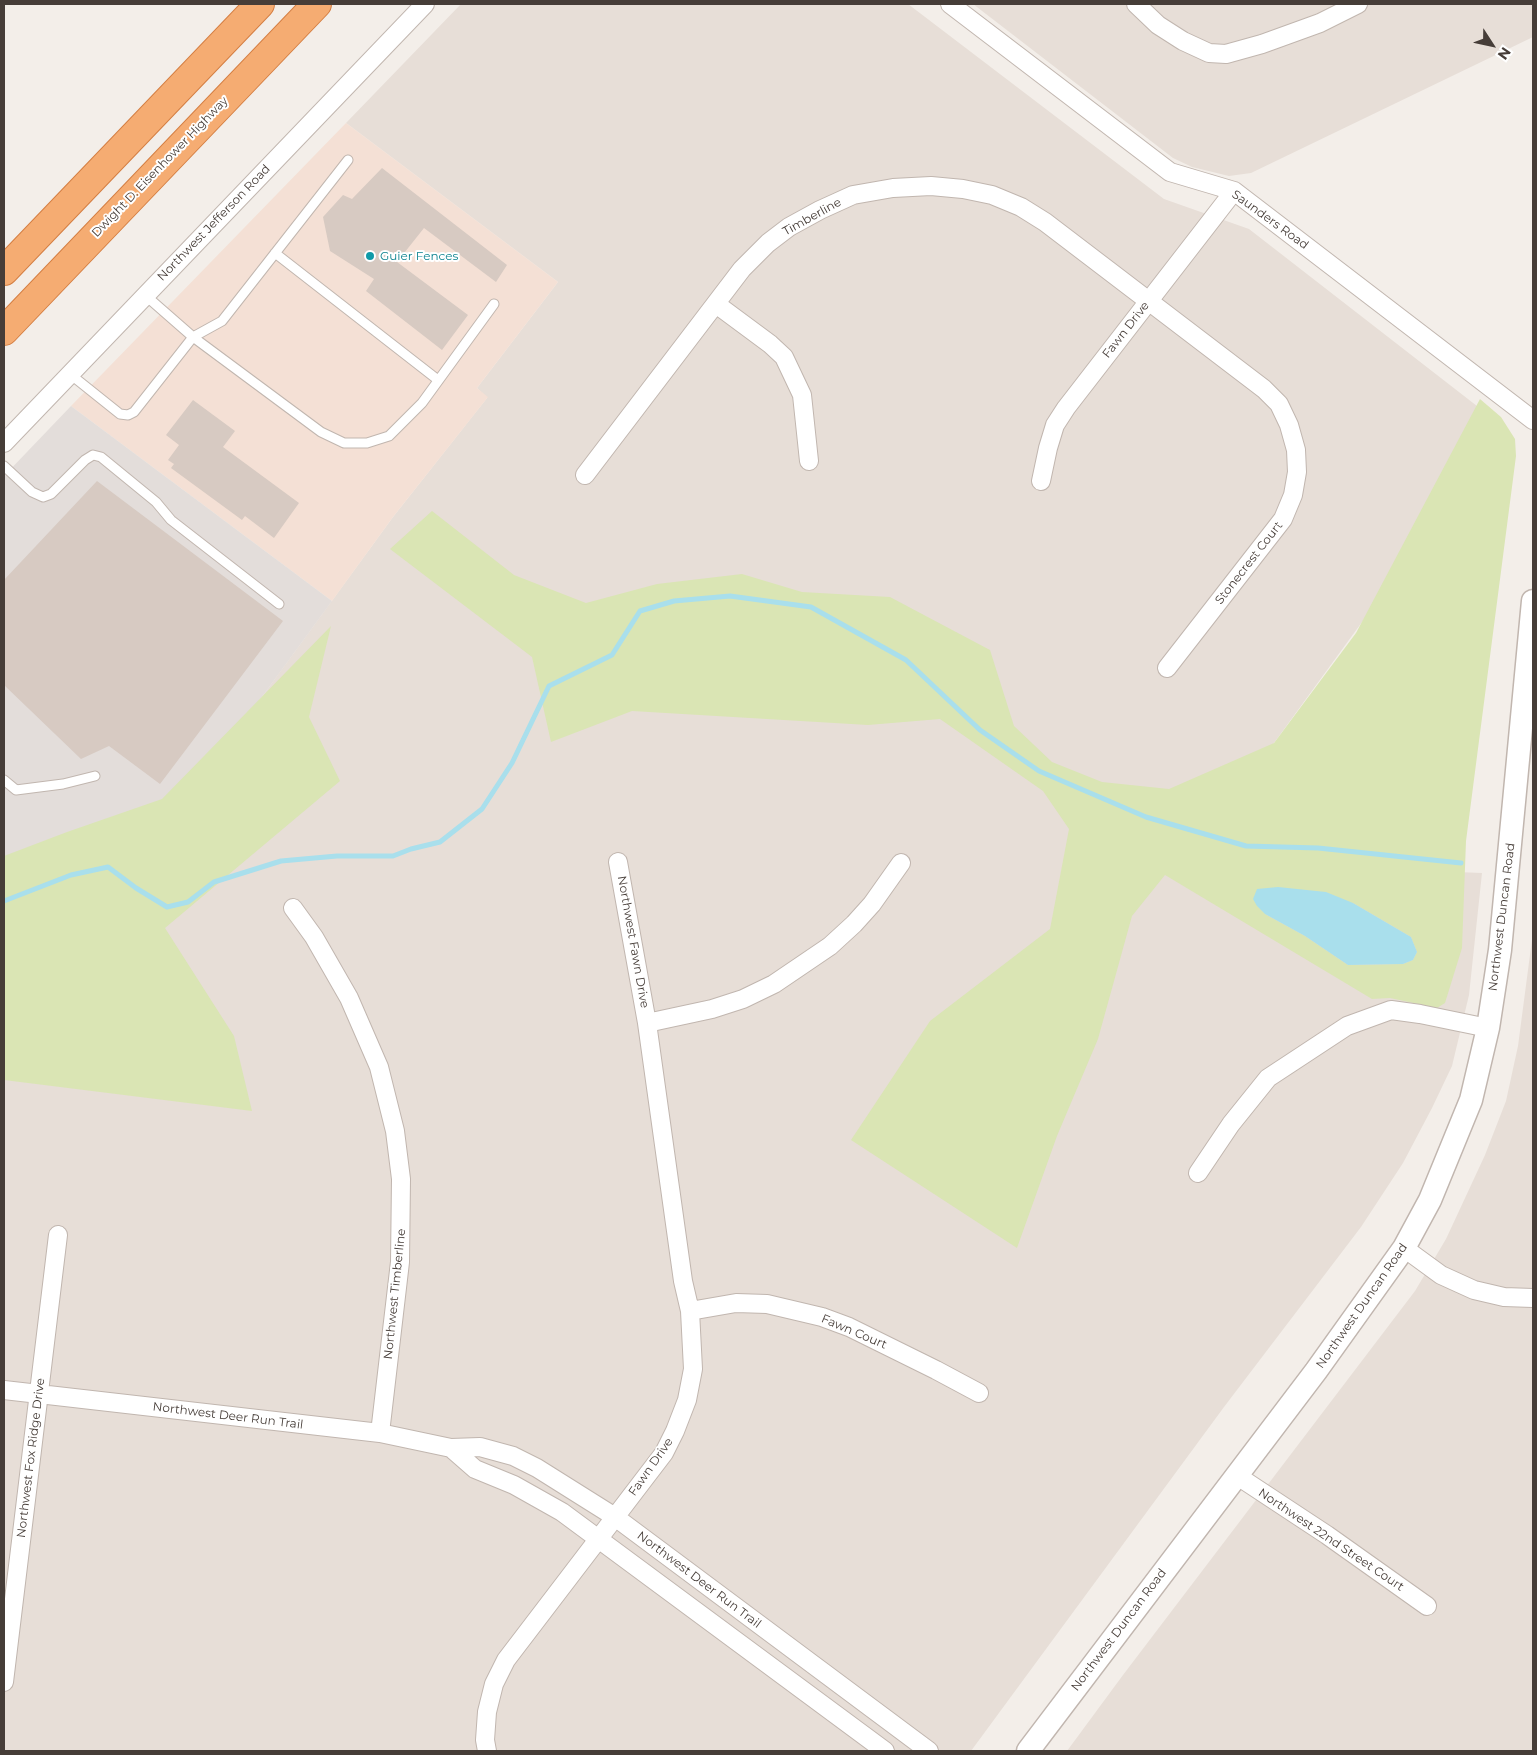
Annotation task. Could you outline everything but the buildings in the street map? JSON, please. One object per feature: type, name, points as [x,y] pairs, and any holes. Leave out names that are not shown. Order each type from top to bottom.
[{"type":"highway","points":[[4,271],[260,4]]},
{"type":"highway","name":"Dwight D. Eisenhower Highway","points":[[4,331],[317,4]]},
{"type":"street","name":"Northwest Jefferson Road","points":[[4,443],[425,4]]},
{"type":"street","name":"Saunders Road","points":[[950,4],[1170,172],[1234,191],[1533,420]]},
{"type":"street","points":[[1136,4],[1158,25],[1183,41],[1209,53],[1226,54],[1262,44],[1320,23],[1358,4]]},
{"type":"street","name":"Timberline","points":[[585,475],[742,269],[768,242],[790,227],[820,210],[853,195],[893,188],[931,186],[963,189],[992,195],[1022,207],[1045,222],[1149,301]]},
{"type":"street","name":"Fawn Drive","points":[[1041,480],[1055,425],[1066,408],[1234,191]]},
{"type":"street","name":"Stonecrest Court","points":[[1149,301],[1264,389],[1279,404],[1289,425],[1296,450],[1297,472],[1293,495],[1283,520],[1168,668]]},
{"type":"street","points":[[716,304],[770,344],[784,357],[802,395],[809,461]]},
{"type":"street","name":"Northwest Duncan Road","points":[[1028,1751],[1316,1371],[1404,1248],[1430,1200],[1472,1100],[1488,1028],[1500,950],[1533,601]]},
{"type":"street","name":"Northwest Fawn Drive","points":[[618,862],[647,1023]]},
{"type":"street","points":[[647,1023],[712,1009],[743,999],[774,984],[830,946],[854,924],[872,904],[901,863]]},
{"type":"street","name":"Northwest Timberline","points":[[293,908],[314,936],[349,998],[379,1067],[396,1131],[401,1179],[400,1262],[380,1434]]},
{"type":"street","points":[[1198,1173],[1231,1124],[1268,1078],[1346,1026],[1391,1010],[1488,1028]]},
{"type":"street","name":"Fawn Drive","points":[[487,1751],[485,1740],[487,1712],[494,1684],[506,1660],[664,1453],[687,1400],[693,1368],[690,1311],[683,1281],[647,1023]]},
{"type":"street","name":"Northwest Fox Ridge Drive","points":[[4,1682],[5,1655],[58,1235]]},
{"type":"street","points":[[1404,1248],[1441,1275],[1474,1290],[1504,1297],[1533,1298]]},
{"type":"street","name":"Fawn Court","points":[[690,1311],[736,1302],[766,1304],[822,1317],[858,1331],[979,1393]]},
{"type":"street","name":"Northwest Deer Run Trail","points":[[4,1390],[380,1434],[451,1448],[480,1447],[512,1456],[537,1468],[615,1517],[929,1751]]},
{"type":"street","name":"Northwest Deer Run Trail","points":[[451,1448],[475,1469],[514,1485],[554,1507],[599,1538],[885,1751]]},
{"type":"street","name":"Northwest 22nd Street Court","points":[[1236,1476],[1327,1535],[1427,1606]]},
{"type":"street","points":[[781,1674],[796,1652]]},
{"type":"lane","points":[[70,374],[120,414],[128,415],[134,412],[193,337],[222,322],[348,160]]},
{"type":"lane","points":[[275,253],[438,380]]},
{"type":"lane","points":[[145,295],[193,337],[321,432],[344,443],[367,443],[389,436],[422,403],[494,304]]},
{"type":"lane","points":[[4,466],[32,492],[43,497],[52,494],[85,460],[93,455],[101,457],[156,502],[171,520],[280,604]]},
{"type":"lane","points":[[4,780],[16,790],[63,784],[94,776]]},
{"type":"shaded area","points":[[461,4],[908,4],[1164,199],[1249,229],[1504,427],[1188,861],[1482,873],[1469,995],[1452,1066],[1403,1163],[1361,1227],[1224,1407],[971,1751],[4,1751],[4,981],[59,975],[393,517],[487,398],[477,388],[558,282],[346,123]]},
{"type":"shaded area","points":[[973,4],[1533,4],[1533,37],[1251,173],[1229,176],[1192,167],[1173,158]]},
{"type":"shaded area","points":[[346,123],[558,282],[477,388],[488,397],[393,517],[332,601],[71,406]]},
{"type":"shaded area","points":[[71,406],[332,601],[59,975],[4,981],[4,476]]},
{"type":"shaded area","points":[[1533,932],[1533,1751],[1067,1751],[1415,1291],[1446,1239],[1485,1155],[1506,1101],[1518,1046]]},
{"type":"green space","points":[[1480,399],[1501,417],[1515,439],[1516,456],[1466,841],[1462,948],[1445,1003],[1437,1008],[1390,998],[1372,999],[1165,875],[1132,916],[1098,1039],[1057,1136],[1017,1248],[851,1140],[930,1021],[1050,929],[1069,829],[1043,791],[940,719],[868,725],[632,711],[551,742],[532,657],[390,549],[432,511],[514,575],[586,603],[657,584],[742,574],[802,592],[890,597],[990,650],[1014,726],[1052,762],[1102,782],[1169,789],[1274,743],[1356,633]],"holes":[[[1353,903],[1411,937],[1417,952],[1413,960],[1403,964],[1348,965],[1305,936],[1265,914]]]},
{"type":"green space","points":[[331,626],[309,717],[340,781],[165,928],[234,1036],[252,1111],[4,1080],[4,856],[162,799]]},
{"type":"water","points":[[1278,887],[1326,892],[1353,903],[1411,937],[1417,952],[1413,960],[1403,964],[1348,965],[1305,936],[1265,914],[1257,906],[1253,899],[1257,889]]},
{"type":"waterway","points":[[4,901],[71,875],[108,867],[136,888],[167,907],[188,902],[214,882],[281,861],[337,856],[393,856],[411,849],[440,842],[482,809],[512,763],[549,686],[612,655],[640,611],[674,601],[730,596],[811,607],[906,660],[980,730],[1039,771],[1146,817],[1246,846],[1318,848],[1461,863]]},
{"type":"place","name":"Guier Fences","points":[[370,256]]}]
